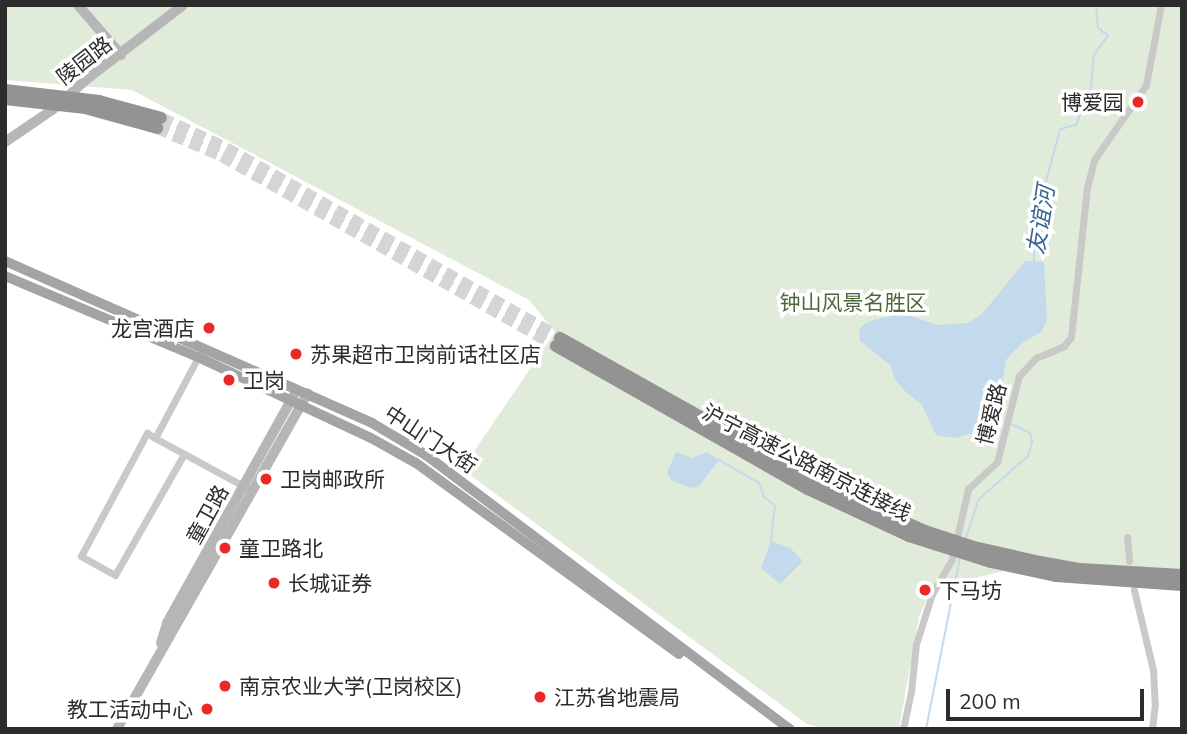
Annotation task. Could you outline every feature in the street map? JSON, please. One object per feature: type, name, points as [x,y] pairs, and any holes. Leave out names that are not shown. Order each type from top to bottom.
[{"type":"highway","points":[[5,90],[98,106],[159,123]]},
{"type":"highway","points":[[5,99],[98,106]]},
{"type":"highway","name":"沪宁高速公路南京连接线","points":[[558,342],[808,489],[890,529],[1056,576],[1182,585]]},
{"type":"highway","name":"沪宁高速公路南京连接线","points":[[973,552],[1080,569],[1182,575]]},
{"type":"main road","name":"中山门大街","points":[[5,261],[303,391],[372,423],[426,455],[790,729]]},
{"type":"main road","name":"中山门大街","points":[[5,276],[198,357],[371,438],[449,485],[779,729]]},
{"type":"street","points":[[78,5],[121,55]]},
{"type":"street","name":"陵园路","points":[[5,142],[52,110],[87,79],[183,5]]},
{"type":"street","name":"博爱路","points":[[903,729],[911,692],[916,645],[932,593],[952,559],[968,489],[997,461],[1015,383],[1024,369],[1045,352],[1064,346],[1071,337],[1089,176],[1094,160],[1146,85],[1161,5]]},
{"type":"street","points":[[5,90],[34,93],[52,110]]},
{"type":"street","points":[[155,438],[198,357]]},
{"type":"street","name":"童卫路","points":[[117,729],[303,391]]},
{"type":"street","points":[[184,454],[115,575],[81,556],[147,433],[248,489]]},
{"type":"street","points":[[1127,537],[1129,561]]},
{"type":"street","points":[[1133,590],[1153,670],[1155,704],[1152,729]]},
{"type":"green space","name":"钟山风景名胜区","points":[[5,5],[1182,5],[1182,571],[1040,562],[931,589],[919,617],[899,729],[825,729],[807,724],[462,469],[555,332],[529,300],[132,90],[5,80]]},
{"type":"water","points":[[1025,261],[1044,262],[1047,321],[1041,332],[1022,343],[1006,360],[1002,385],[991,398],[990,405],[1001,416],[998,426],[955,438],[936,435],[922,405],[894,378],[891,366],[860,341],[859,329],[867,322],[893,315],[908,315],[938,325],[968,323],[982,314]]},
{"type":"water","points":[[676,452],[692,458],[707,452],[719,460],[699,486],[692,488],[672,481],[667,473]]},
{"type":"water","points":[[771,541],[790,548],[803,561],[780,584],[761,568]]},
{"type":"waterway","name":"友谊河","points":[[1034,263],[1034,234],[1043,223],[1043,193],[1060,129],[1076,125],[1091,87],[1094,55],[1108,36],[1098,28],[1096,5]]},
{"type":"waterway","name":"友谊河","points":[[966,538],[978,500],[1028,456],[1032,442],[1030,433],[1011,424]]},
{"type":"waterway","points":[[719,460],[759,483],[764,497],[775,506],[771,541]]},
{"type":"waterway","name":"友谊河","points":[[926,729],[960,557]]},
{"type":"tunnel","points":[[161,118],[226,148],[560,338]]},
{"type":"tunnel","points":[[157,128],[222,156],[556,346]]},
{"type":"place","name":"博爱园","points":[[1138,102]]},
{"type":"place","name":"龙宫酒店","points":[[209,328]]},
{"type":"place","name":"苏果超市卫岗前话社区店","points":[[296,354]]},
{"type":"place","name":"卫岗","points":[[229,380]]},
{"type":"place","name":"卫岗邮政所","points":[[266,479]]},
{"type":"place","name":"童卫路北","points":[[225,548]]},
{"type":"place","name":"长城证券","points":[[274,583]]},
{"type":"place","name":"下马坊","points":[[925,590]]},
{"type":"place","name":"南京农业大学(卫岗校区)","points":[[225,686]]},
{"type":"place","name":"江苏省地震局","points":[[540,697]]},
{"type":"place","name":"教工活动中心","points":[[207,709]]}]
